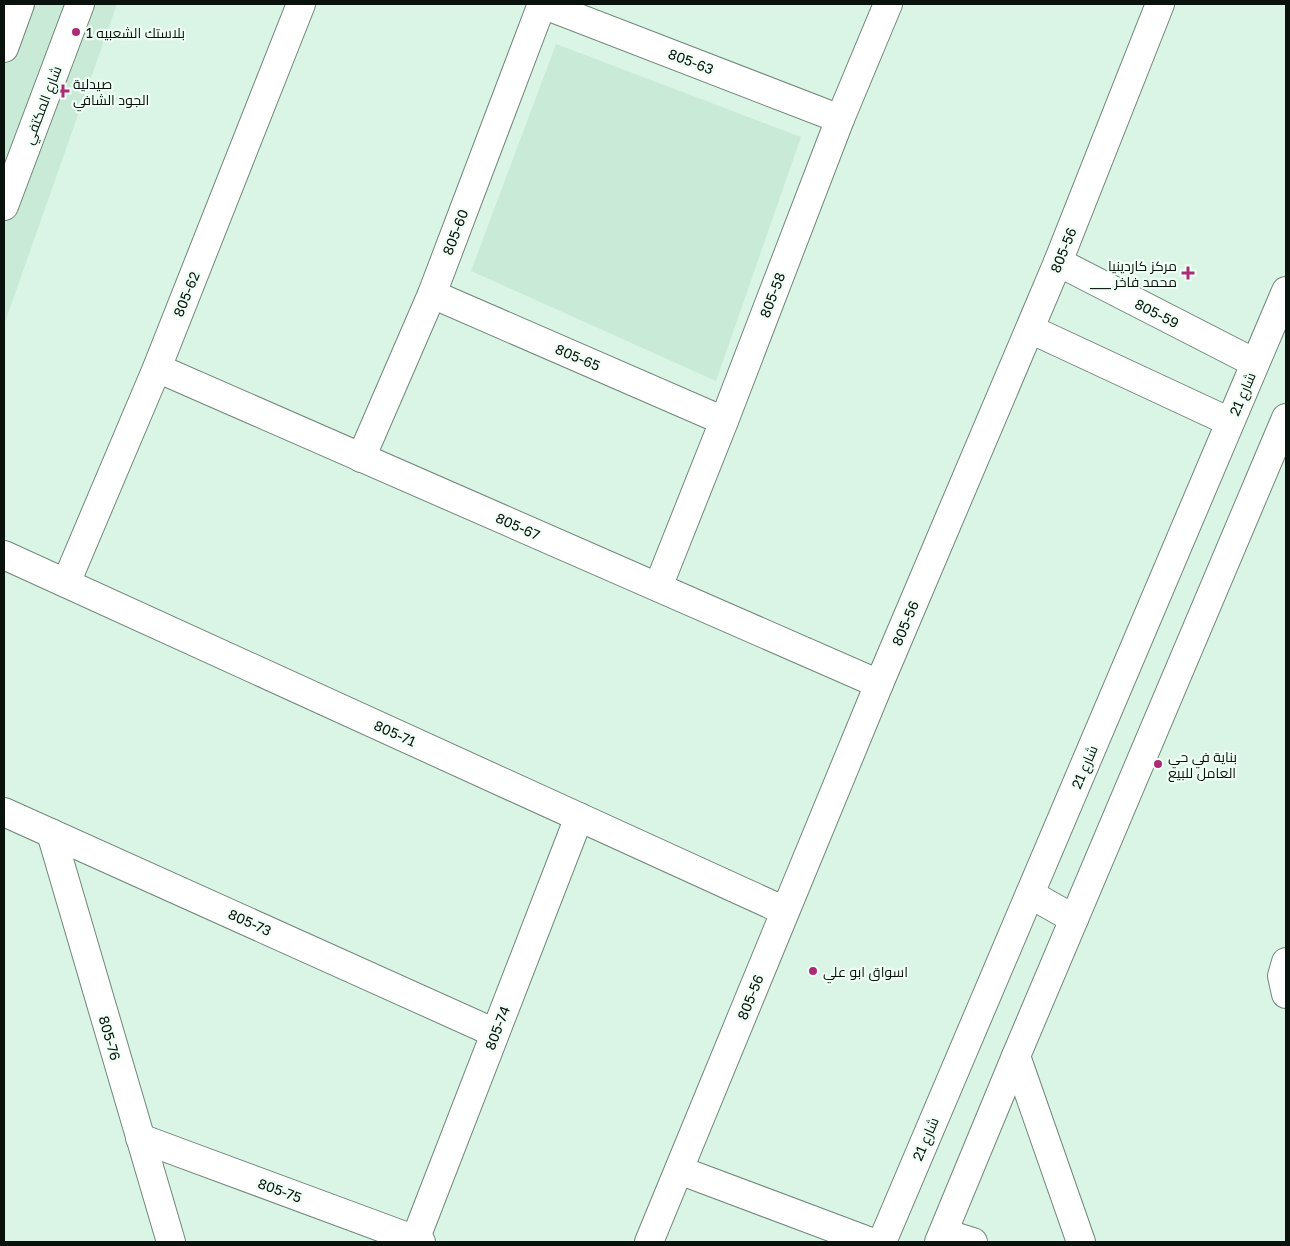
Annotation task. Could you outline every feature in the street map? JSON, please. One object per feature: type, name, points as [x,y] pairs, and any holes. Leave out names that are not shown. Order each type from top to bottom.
[{"type":"street","points":[[4,48],[20,4]]},
{"type":"street","name":"شارع المكتفي","points":[[4,206],[80,4]]},
{"type":"street","name":"805-62","points":[[66,583],[157,368],[301,4]]},
{"type":"street","name":"805-63","points":[[542,4],[840,119]]},
{"type":"street","name":"805-60","points":[[361,458],[432,294],[542,4]]},
{"type":"street","name":"805-58","points":[[658,587],[840,119],[888,4]]},
{"type":"street","name":"805-56","points":[[649,1242],[879,684],[1058,262],[1156,5]]},
{"type":"street","name":"805-59","points":[[1058,262],[1256,363]]},
{"type":"street","name":"شارع 21","points":[[882,1242],[1286,291]]},
{"type":"street","name":"805-65","points":[[432,294],[724,420]]},
{"type":"street","points":[[1030,330],[1230,422]]},
{"type":"street","name":"805-67","points":[[157,368],[879,684]]},
{"type":"street","points":[[973,1242],[941,1237],[1286,418]]},
{"type":"street","name":"805-71","points":[[4,555],[786,911]]},
{"type":"street","name":"805-73","points":[[4,812],[495,1033]]},
{"type":"street","name":"805-74","points":[[418,1241],[495,1033],[579,817]]},
{"type":"street","name":"805-76","points":[[50,833],[171,1242]]},
{"type":"street","points":[[1030,894],[1074,919]]},
{"type":"street","points":[[1286,962],[1282,976],[1286,994]]},
{"type":"street","points":[[1016,1056],[1081,1242]]},
{"type":"street","name":"805-75","points":[[140,1138],[418,1241]]},
{"type":"street","points":[[679,1170],[871,1242]]},
{"type":"shaded area","points":[[4,4],[117,4],[4,325]]},
{"type":"shaded area","points":[[556,44],[801,137],[716,381],[471,271]]},
{"type":"place","name":"بلاستك الشعبيه 1","points":[[76,32]]},
{"type":"place","name":"صيدلية الجود الشافي","points":[[63,91]]},
{"type":"place","name":"مركز كاردينيا ___ محمد فاخر","points":[[1188,273]]},
{"type":"place","name":"بناية في حي العامل للبيع","points":[[1158,764]]},
{"type":"place","name":"اسواق ابو علي","points":[[813,971]]}]
